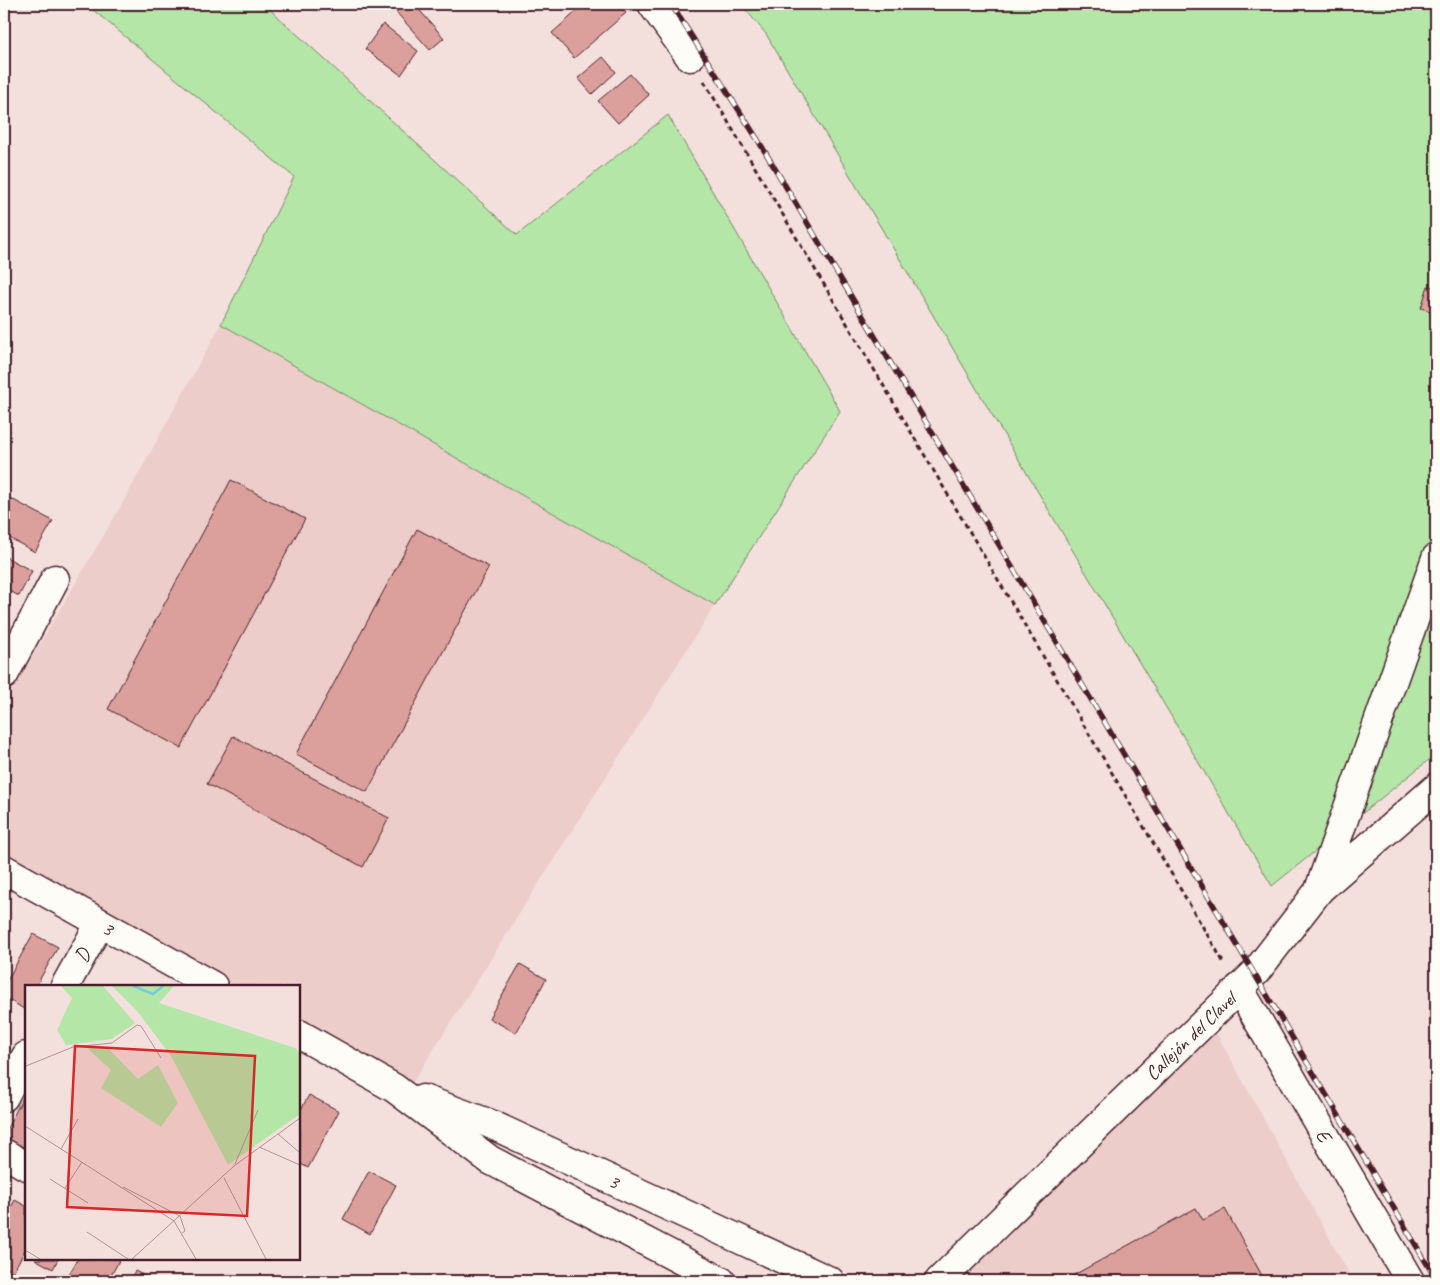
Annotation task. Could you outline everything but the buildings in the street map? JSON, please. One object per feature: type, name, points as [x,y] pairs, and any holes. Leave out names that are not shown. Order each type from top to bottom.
[{"type":"street","points":[[652,4],[690,57]]},
{"type":"street","points":[[1320,889],[1436,558]]},
{"type":"street","points":[[4,675],[55,579]]},
{"type":"street","name":"Callejón del Clavel","points":[[939,1281],[1255,973],[1320,889],[1436,788]]},
{"type":"street","name":"3","points":[[4,869],[211,985]]},
{"type":"street","name":"D","points":[[66,985],[100,923]]},
{"type":"street","name":"E","points":[[1239,988],[1410,1281]]},
{"type":"street","name":"3","points":[[300,1035],[394,1088],[490,1160],[722,1281]]},
{"type":"street","points":[[4,1096],[25,1058]]},
{"type":"street","name":"3","points":[[394,1088],[488,1123],[830,1281]]},
{"type":"street","points":[[4,1153],[25,1165]]},
{"type":"path","points":[[690,57],[1239,988]]},
{"type":"shaded area","points":[[221,324],[715,605],[411,1085],[300,1023],[300,985],[233,985],[4,856],[4,705],[122,504]]},
{"type":"shaded area","points":[[1208,1018],[1353,1281],[942,1281]]},
{"type":"green space","points":[[155,4],[264,4],[517,235],[668,115],[840,411],[715,605],[221,324],[294,177],[92,9]]},
{"type":"green space","points":[[741,4],[1436,4],[1436,754],[1272,886],[766,34]]},
{"type":"railway","points":[[671,4],[758,140],[1436,1279]]}]
